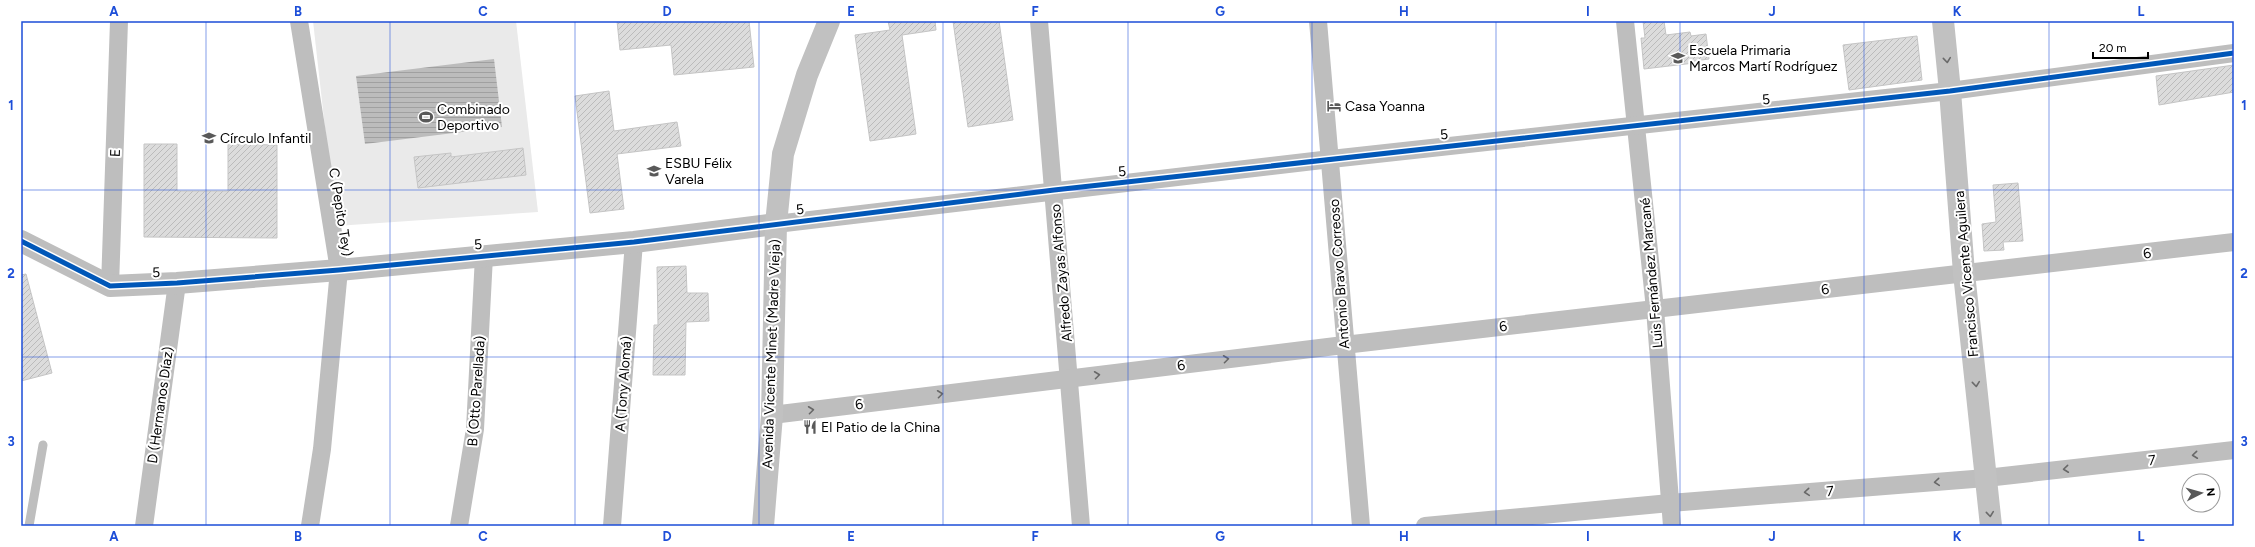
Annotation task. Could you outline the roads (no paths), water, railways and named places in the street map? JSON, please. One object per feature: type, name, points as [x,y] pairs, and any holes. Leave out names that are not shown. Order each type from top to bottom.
[{"type":"main road","name":"Avenida Vicente Minet (Madre Vieja)","points":[[763,526],[772,415],[776,224],[783,154],[807,75],[829,21]]},
{"type":"main road","name":"Francisco Vicente Aguilera","points":[[1943,21],[1964,273],[1991,526]]},
{"type":"street","name":"E","points":[[110,286],[120,21]]},
{"type":"street","name":"C (Pepito Tey)","points":[[299,21],[339,270],[322,449],[310,526]]},
{"type":"street","name":"Alfredo Zayas Alfonso","points":[[1039,21],[1070,378],[1081,526]]},
{"type":"street","name":"Antonio Bravo Correoso","points":[[1318,21],[1331,159],[1344,345],[1361,526]]},
{"type":"street","name":"Luis Fernández Marcané","points":[[1625,21],[1655,309],[1672,526]]},
{"type":"street","name":"5","points":[[21,241],[110,286],[177,283],[339,270],[634,242],[1054,190],[1950,91],[2234,53]]},
{"type":"street","name":"A (Tony Alomá)","points":[[612,526],[634,242]]},
{"type":"street","name":"6","points":[[772,415],[1344,345],[2234,242]]},
{"type":"street","name":"B (Otto Parellada)","points":[[459,526],[475,429],[484,256]]},
{"type":"street","name":"D (Hermanos Díaz)","points":[[144,526],[177,283]]},
{"type":"street","name":"7","points":[[1425,526],[1670,503],[1986,478],[2234,450]]},
{"type":"lane","points":[[29,526],[43,445]]},
{"type":"place","name":"Escuela Primaria Marcos Martí Rodríguez","points":[[1678,58]]},
{"type":"place","name":"Casa Yoanna","points":[[1334,106]]},
{"type":"place","name":"Combinado Deportivo","points":[[426,117]]},
{"type":"place","name":"Círculo Infantil","points":[[209,138]]},
{"type":"place","name":"ESBU Félix Varela","points":[[654,171]]},
{"type":"place","name":"El Patio de la China","points":[[810,427]]}]
